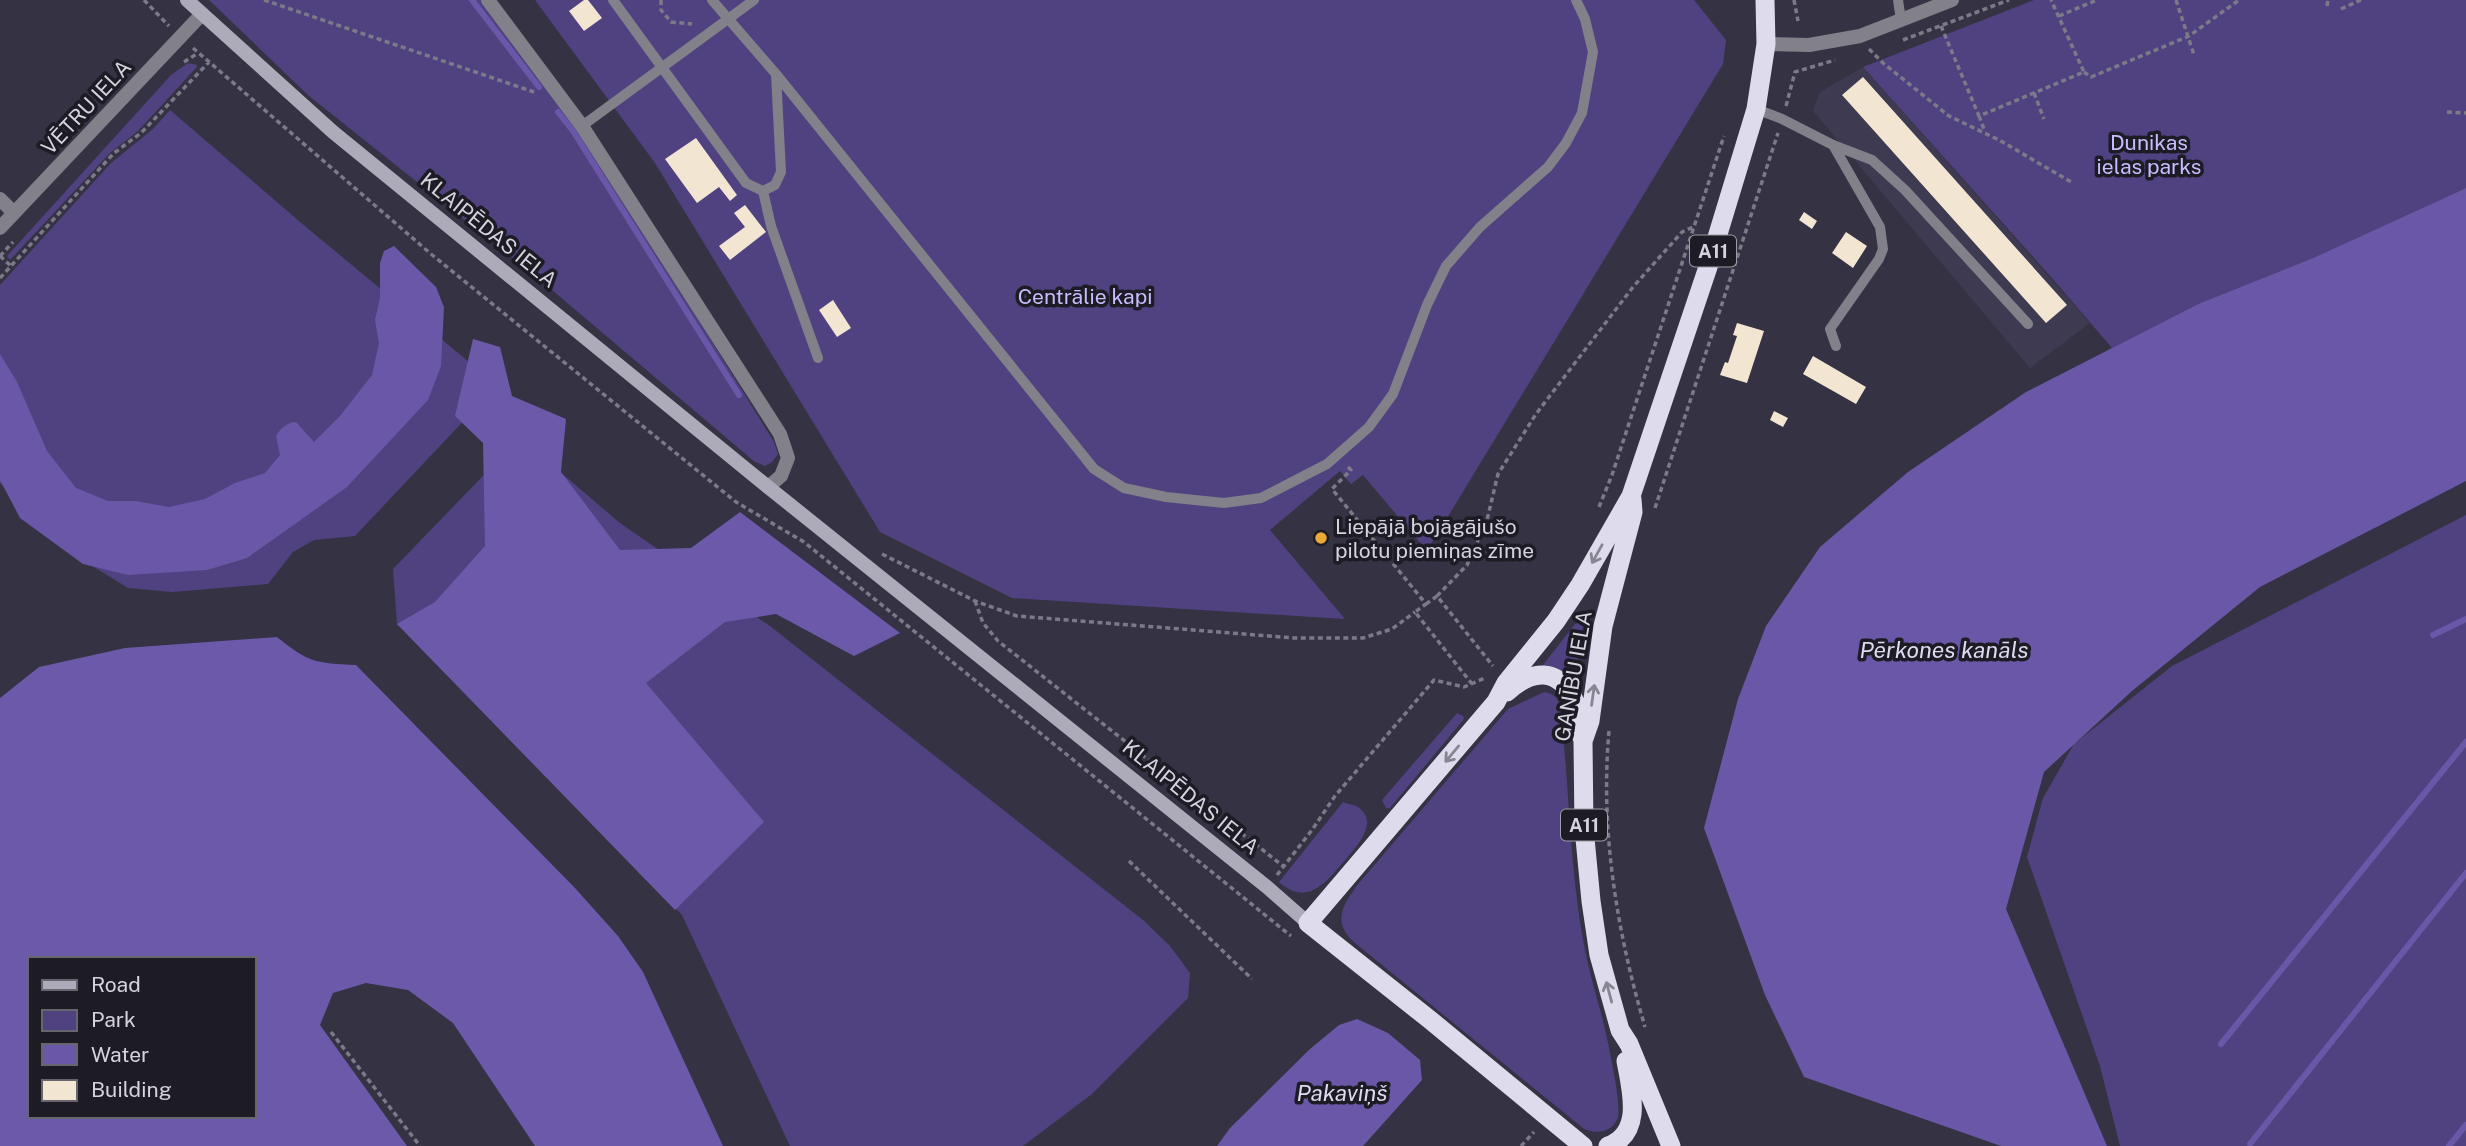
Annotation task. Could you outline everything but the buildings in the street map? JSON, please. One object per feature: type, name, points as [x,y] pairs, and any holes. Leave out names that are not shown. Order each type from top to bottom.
[{"type":"highway","name":"GANĪBU IELA","points":[[1308,923],[1496,702],[1506,683],[1556,621],[1580,586],[1631,496],[1708,267],[1756,109],[1766,44],[1765,0]]},
{"type":"highway","name":"GANĪBU IELA","points":[[1631,496],[1633,512],[1603,626],[1590,721],[1583,741],[1584,828],[1599,955],[1620,1030],[1629,1044],[1671,1146]]},
{"type":"highway","points":[[1496,702],[1518,682],[1541,673],[1560,679],[1575,701],[1583,741]]},
{"type":"highway","name":"KLAIPĒDAS IELA","points":[[1308,923],[1582,1146]]},
{"type":"highway","points":[[1608,1146],[1630,1129],[1632,1115],[1632,1093],[1620,1030]]},
{"type":"highway","points":[[1582,1146],[1589,1146]]},
{"type":"main road","name":"KLAIPĒDAS IELA","points":[[187,0],[333,132],[768,487],[1267,887],[1308,923]]},
{"type":"street","points":[[488,0],[582,126],[780,434],[788,458],[780,476],[768,487]]},
{"type":"street","points":[[1766,44],[1810,45],[1860,36],[1952,0]]},
{"type":"street","name":"VĒTRU IELA","points":[[0,228],[202,14]]},
{"type":"street","points":[[0,199],[14,212]]},
{"type":"lane","points":[[613,0],[746,183],[763,191]]},
{"type":"lane","points":[[712,0],[723,24],[775,74],[1094,469],[1124,488],[1166,497],[1224,503],[1261,498],[1327,464],[1369,427],[1393,394],[1427,305],[1446,266],[1480,227],[1548,167],[1566,143],[1582,113],[1593,52],[1585,19],[1576,0]]},
{"type":"lane","points":[[582,126],[754,0]]},
{"type":"lane","points":[[1898,0],[1901,20]]},
{"type":"lane","points":[[763,191],[775,185],[781,172],[775,74]]},
{"type":"lane","points":[[1756,109],[1872,160],[1905,190],[2028,324]]},
{"type":"lane","points":[[1833,145],[1880,228],[1883,249],[1879,259],[1830,329],[1836,346]]},
{"type":"lane","points":[[763,191],[771,226],[818,358]]},
{"type":"path","points":[[144,0],[181,37]]},
{"type":"path","points":[[264,0],[566,103]]},
{"type":"path","points":[[661,0],[661,10],[671,22],[723,24]]},
{"type":"path","points":[[1794,0],[1798,21]]},
{"type":"path","points":[[2051,0],[2084,72],[2091,77],[2189,36],[2239,0]]},
{"type":"path","points":[[2059,16],[2097,0]]},
{"type":"path","points":[[2176,0],[2194,55]]},
{"type":"path","points":[[2328,0],[2328,6]]},
{"type":"path","points":[[2341,9],[2361,0]]},
{"type":"path","points":[[1941,26],[1986,134]]},
{"type":"path","points":[[1860,36],[1882,63],[1949,116],[2073,183]]},
{"type":"path","points":[[198,53],[431,254],[736,502],[804,542],[1251,903]]},
{"type":"path","points":[[0,278],[114,153],[141,133],[209,62]]},
{"type":"path","points":[[1651,519],[1795,72]]},
{"type":"path","points":[[1979,116],[2084,72]]},
{"type":"path","points":[[2034,93],[2044,119]]},
{"type":"path","points":[[2447,111],[2466,113]]},
{"type":"path","points":[[1597,511],[1612,475],[1727,127]]},
{"type":"path","points":[[872,549],[975,601],[1017,616],[1294,638],[1363,638],[1392,629],[1437,596],[1467,565],[1487,520],[1498,474],[1536,414],[1633,287],[1682,232],[1695,226]]},
{"type":"path","points":[[0,256],[11,266]]},
{"type":"path","points":[[1339,453],[1351,470],[1332,489],[1426,604]]},
{"type":"path","points":[[804,542],[828,535]]},
{"type":"path","points":[[1437,596],[1493,666]]},
{"type":"path","points":[[975,601],[983,623],[998,641],[1283,866]]},
{"type":"path","points":[[1415,612],[1472,684]]},
{"type":"path","points":[[1274,878],[1335,796],[1434,680],[1464,687],[1485,678],[1501,657]]},
{"type":"path","points":[[1610,725],[1606,766],[1610,864],[1628,968],[1646,1033]]},
{"type":"path","points":[[1129,861],[1252,979]]},
{"type":"path","points":[[331,1032],[420,1146]]},
{"type":"shaded area","points":[[1863,67],[2090,323],[2030,368],[1813,111],[1820,92]]},
{"type":"shaded area","points":[[473,339],[500,347],[512,396],[566,419],[561,472],[620,550],[691,548],[740,512],[900,633],[854,656],[776,614],[725,622],[646,683],[764,822],[675,910],[397,624],[435,602],[485,546],[483,443],[455,416]]},
{"type":"shaded area","points":[[277,637],[313,660],[356,665],[575,888],[618,936],[643,972],[723,1146],[535,1146],[453,1023],[408,990],[366,983],[333,993],[320,1025],[407,1146],[0,1146],[0,698],[39,667],[125,648]]},
{"type":"green space","points":[[209,0],[481,0],[581,130],[774,442],[778,454],[772,462],[765,466],[755,462],[539,279],[309,96]]},
{"type":"green space","name":"Centrālie kapi","points":[[535,0],[1694,0],[1726,40],[1723,64],[1427,551],[1363,475],[1351,484],[1340,471],[1270,530],[1345,619],[1012,598],[880,532],[655,163]]},
{"type":"green space","name":"Dunikas ielas parks","points":[[2034,0],[2466,0],[2466,188],[2313,258],[2198,304],[2112,348],[1863,67]]},
{"type":"green space","points":[[188,63],[197,65],[196,68],[138,131],[110,153],[10,260],[7,256],[171,75]]},
{"type":"green space","points":[[170,110],[481,372],[489,394],[355,536],[314,540],[293,552],[268,584],[172,592],[128,588],[89,564],[0,483],[0,285],[111,163],[153,129]]},
{"type":"green space","points":[[532,448],[620,523],[770,626],[1143,920],[1170,946],[1190,973],[1188,998],[1092,1094],[1023,1146],[790,1146],[682,915],[397,624],[393,569],[505,453]]},
{"type":"green space","points":[[2466,515],[2466,1146],[2120,1146],[2100,1066],[2027,857],[2043,798],[2074,744],[2172,666]]},
{"type":"green space","points":[[1581,621],[1583,626],[1576,675],[1543,665],[1575,624]]},
{"type":"green space","points":[[1544,692],[1555,696],[1560,707],[1580,920],[1617,1092],[1619,1111],[1616,1122],[1608,1129],[1598,1132],[1583,1128],[1355,943],[1343,928],[1342,920],[1344,906],[1359,883],[1508,709]]},
{"type":"green space","points":[[1457,713],[1464,719],[1390,808],[1386,808],[1382,800]]},
{"type":"green space","points":[[1343,802],[1357,806],[1367,820],[1364,834],[1350,854],[1332,876],[1308,892],[1289,889],[1279,882]]},
{"type":"water","name":"Pērkones kanāls","points":[[2466,188],[2466,481],[2260,587],[2132,691],[2044,772],[2006,909],[2107,1146],[2001,1146],[1804,1077],[1765,995],[1704,828],[1738,699],[1766,626],[1820,547],[1908,472],[2026,392],[2198,304],[2313,258]]},
{"type":"water","points":[[394,246],[436,287],[444,307],[441,366],[428,400],[347,487],[247,558],[207,570],[128,575],[83,564],[20,518],[0,480],[0,354],[17,382],[47,451],[76,488],[108,501],[135,501],[169,507],[205,499],[235,483],[265,473],[280,455],[276,436],[287,425],[296,422],[314,442],[340,416],[372,375],[379,343],[375,320],[380,298],[380,263],[384,251]]},
{"type":"water","name":"Pakaviņš","points":[[1357,1019],[1388,1033],[1420,1060],[1422,1080],[1363,1146],[1217,1146],[1230,1128],[1310,1049],[1339,1025]]},
{"type":"waterway","points":[[472,0],[539,87]]},
{"type":"waterway","points":[[558,112],[573,131],[739,395]]},
{"type":"waterway","points":[[2433,635],[2466,619]]},
{"type":"waterway","points":[[2221,1044],[2466,742]]},
{"type":"waterway","points":[[2250,1144],[2466,873]]},
{"type":"waterway","points":[[2449,1146],[2466,1125]]},
{"type":"place","name":"Liepājā bojāgājušo pilotu piemiņas zīme","points":[[1321,538]]}]
